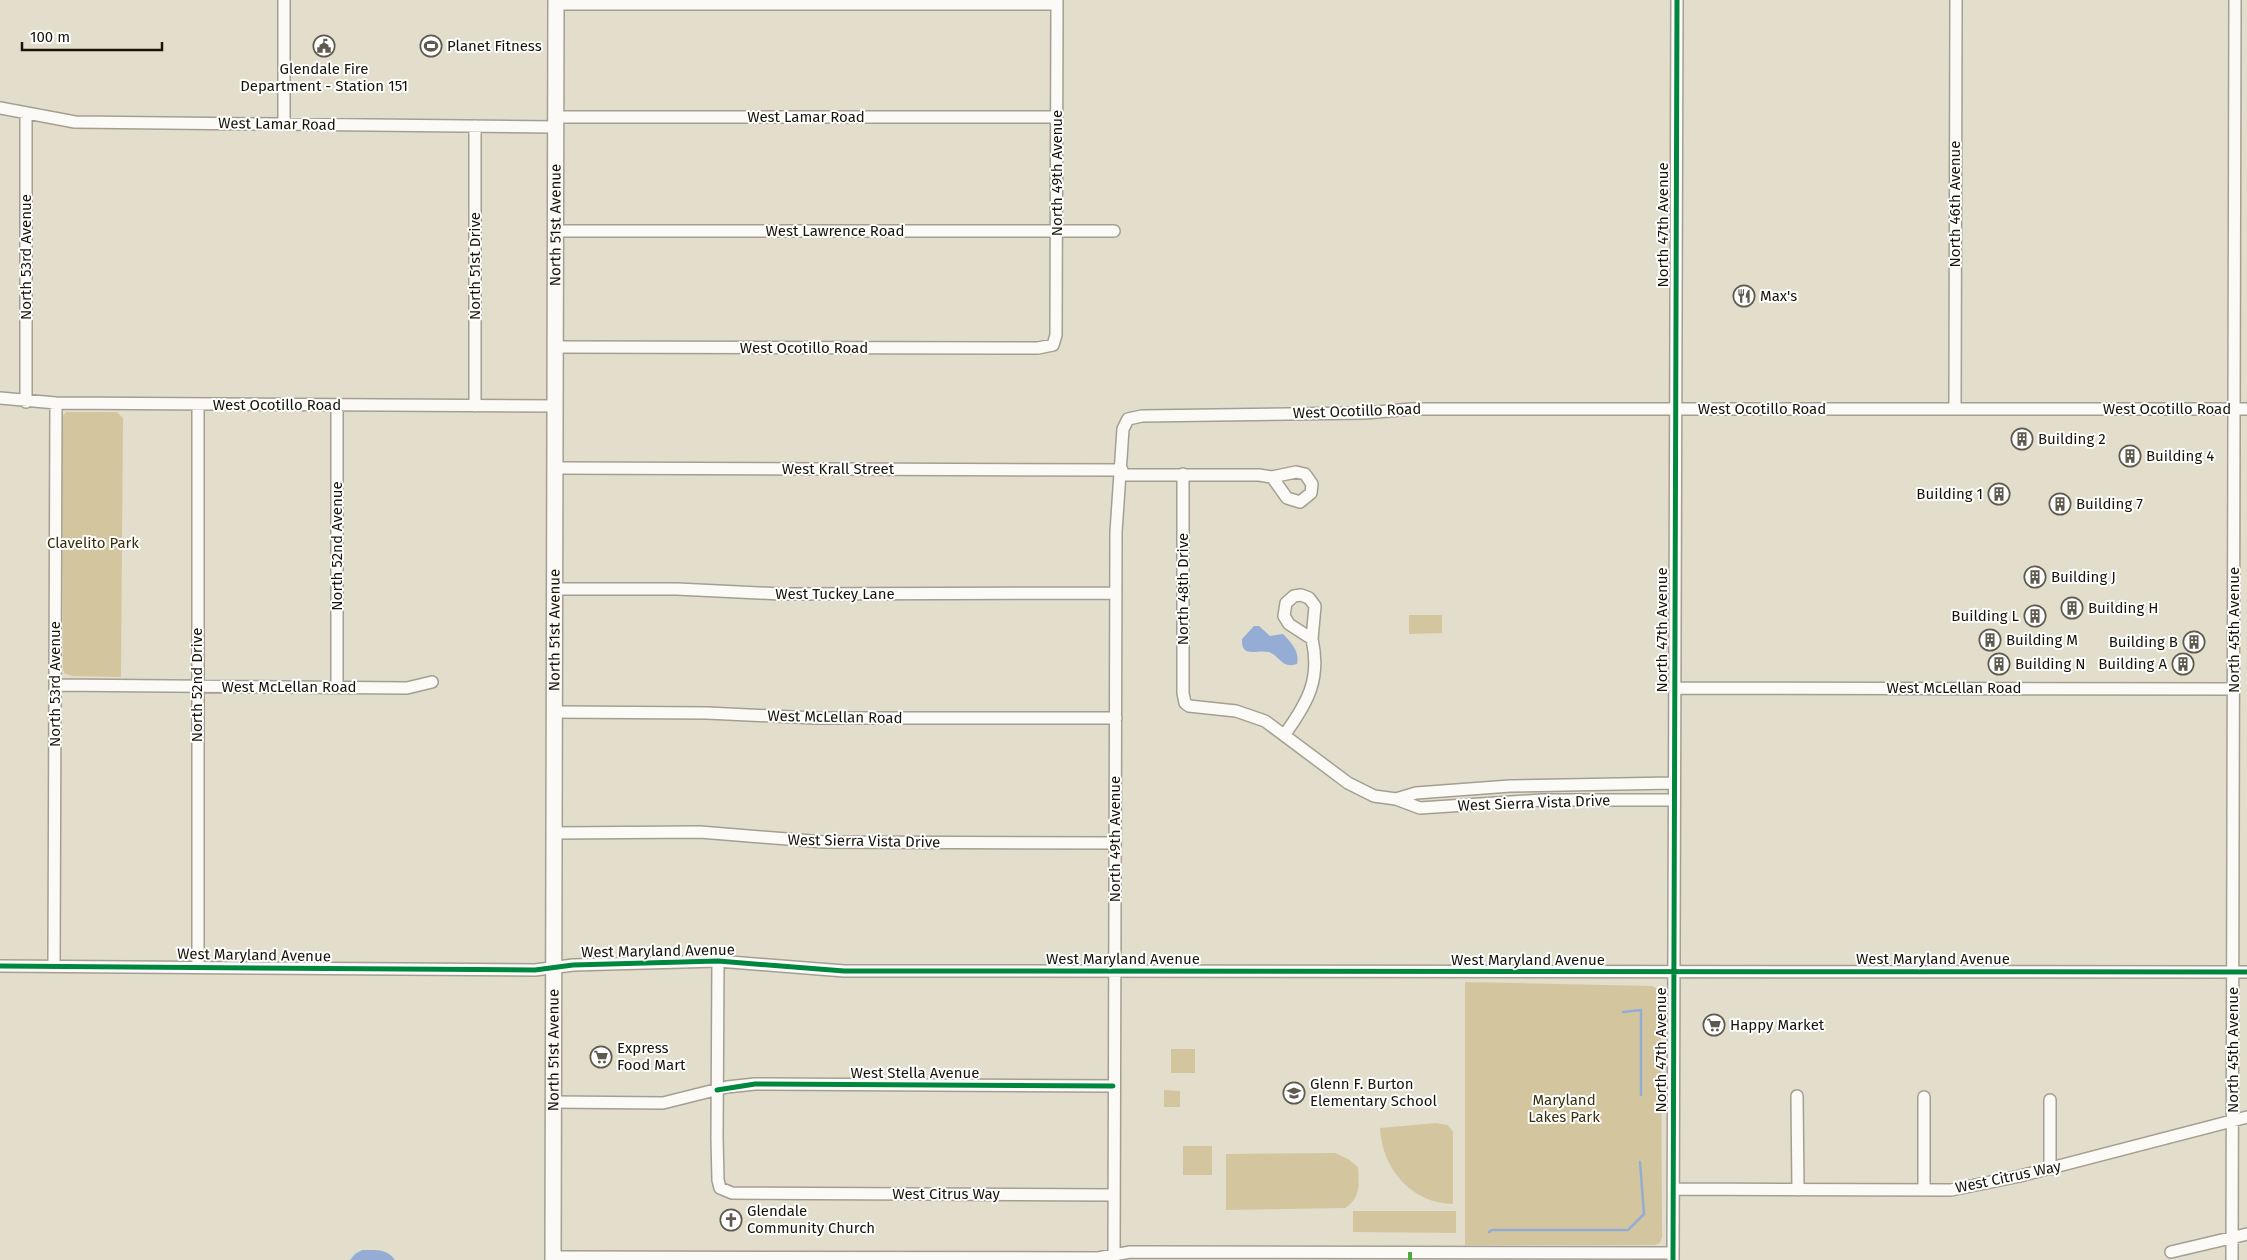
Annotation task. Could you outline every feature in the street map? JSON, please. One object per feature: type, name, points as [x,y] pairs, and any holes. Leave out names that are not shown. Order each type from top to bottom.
[{"type":"main road","name":"North 51st Avenue","points":[[553,1259],[556,2]]},
{"type":"street","points":[[284,0],[284,124]]},
{"type":"street","name":"North 47th Avenue","points":[[1673,1256],[1673,783],[1677,0]]},
{"type":"street","name":"North 46th Avenue","points":[[1955,409],[1956,0]]},
{"type":"street","name":"North 45th Avenue","points":[[2232,1260],[2235,0]]},
{"type":"street","points":[[556,2],[1057,2]]},
{"type":"street","name":"North 49th Avenue","points":[[1053,345],[1056,335],[1057,2]]},
{"type":"street","name":"West Lamar Road","points":[[0,108],[75,122],[476,126],[556,122],[1056,117]]},
{"type":"street","name":"North 53rd Avenue","points":[[26,113],[26,402]]},
{"type":"street","name":"North 51st Drive","points":[[475,406],[476,126]]},
{"type":"street","name":"West Lawrence Road","points":[[556,231],[1114,231]]},
{"type":"street","name":"West Ocotillo Road","points":[[556,347],[1038,348],[1053,345]]},
{"type":"street","name":"West Ocotillo Road","points":[[0,398],[26,402],[56,403],[555,406]]},
{"type":"street","name":"North 53rd Avenue","points":[[54,966],[56,403]]},
{"type":"street","name":"North 52nd Drive","points":[[198,404],[198,966]]},
{"type":"street","name":"North 52nd Avenue","points":[[337,405],[337,688]]},
{"type":"street","name":"West Ocotillo Road","points":[[1128,419],[1142,416],[1365,413],[1411,409],[2247,409]]},
{"type":"street","name":"North 49th Avenue","points":[[1114,1257],[1113,1086],[1116,593],[1123,429],[1128,419]]},
{"type":"street","name":"West Krall Street","points":[[555,468],[1121,473],[1259,475],[1272,477]]},
{"type":"street","name":"North 48th Drive","points":[[1184,474],[1185,703]]},
{"type":"street","name":"West Tuckey Lane","points":[[554,589],[677,589],[781,594],[1116,593]]},
{"type":"street","points":[[1285,734],[1304,708],[1314,682],[1316,664],[1312,639]]},
{"type":"street","name":"West McLellan Road","points":[[55,685],[407,688],[432,682]]},
{"type":"street","name":"West McLellan Road","points":[[1674,688],[2234,689]]},
{"type":"street","name":"West Sierra Vista Drive","points":[[1185,703],[1196,708],[1245,713],[1265,721],[1285,734],[1348,783],[1374,796],[1396,799],[1420,808],[1542,800],[1673,800]]},
{"type":"street","name":"West McLellan Road","points":[[555,712],[707,713],[815,718],[1116,718]]},
{"type":"street","name":"West Sierra Vista Drive","points":[[1396,799],[1416,793],[1510,786],[1673,783]]},
{"type":"street","name":"West Sierra Vista Drive","points":[[554,833],[700,832],[824,842],[1115,843]]},
{"type":"street","points":[[717,1090],[718,962]]},
{"type":"street","name":"West Maryland Avenue","points":[[0,966],[535,970],[554,967],[718,962],[844,971],[2247,972]]},
{"type":"street","name":"West Stella Avenue","points":[[553,1102],[663,1103],[717,1090],[755,1084],[1113,1086]]},
{"type":"street","name":"West Citrus Way","points":[[717,1090],[718,1180],[720,1188],[732,1193],[1114,1195]]},
{"type":"street","points":[[1797,1096],[1798,1190]]},
{"type":"street","points":[[1924,1097],[1924,1190]]},
{"type":"street","points":[[2050,1100],[2050,1168]]},
{"type":"street","name":"West Citrus Way","points":[[1673,1189],[1950,1190],[1986,1184],[2247,1117]]},
{"type":"street","points":[[2171,1252],[2247,1234]]},
{"type":"street","points":[[553,1259],[1673,1256]]},
{"type":"green space","name":"Clavelito Park","points":[[66,412],[117,412],[123,418],[121,677],[72,676],[64,673],[63,669],[62,417]]},
{"type":"green space","points":[[1409,615],[1442,615],[1442,633],[1409,634]]},
{"type":"green space","name":"Maryland Lakes Park","points":[[1465,982],[1652,986],[1659,990],[1661,997],[1662,1237],[1660,1243],[1655,1245],[1465,1245]]},
{"type":"green space","points":[[1171,1049],[1195,1049],[1195,1073],[1171,1073]]},
{"type":"green space","points":[[1164,1090],[1180,1091],[1180,1107],[1164,1107]]},
{"type":"green space","points":[[1436,1123],[1448,1125],[1453,1132],[1453,1204],[1438,1202],[1424,1197],[1401,1181],[1386,1157],[1382,1143],[1380,1128]]},
{"type":"green space","points":[[1183,1146],[1212,1146],[1212,1175],[1183,1175]]},
{"type":"green space","points":[[1335,1153],[1348,1159],[1358,1167],[1358,1190],[1354,1200],[1345,1208],[1226,1210],[1226,1154]]},
{"type":"green space","points":[[1353,1211],[1456,1211],[1456,1233],[1353,1232]]},
{"type":"water","points":[[1254,626],[1259,626],[1270,636],[1283,634],[1296,651],[1297,664],[1288,665],[1269,652],[1251,652],[1244,649],[1242,639]]},
{"type":"water","points":[[362,1250],[376,1250],[388,1253],[395,1260],[350,1260]]},
{"type":"waterway","points":[[1623,1012],[1641,1010],[1641,1095]]},
{"type":"waterway","points":[[1489,1232],[1492,1230],[1628,1230],[1644,1214],[1640,1162]]},
{"type":"marked path","points":[[1410,1252],[1410,1260]]},
{"type":"cycle path","points":[[1673,1260],[1677,0]]},
{"type":"cycle path","points":[[0,966],[535,970],[573,965],[718,961],[844,971],[2247,972]]},
{"type":"cycle path","points":[[717,1090],[755,1084],[1113,1086]]},
{"type":"place","name":"Glendale Fire Department - Station 151","points":[[324,46]]},
{"type":"place","name":"Planet Fitness","points":[[431,46]]},
{"type":"place","name":"Max's","points":[[1744,296]]},
{"type":"place","name":"Building 2","points":[[2022,439]]},
{"type":"place","name":"Building 4","points":[[2130,456]]},
{"type":"place","name":"Building 1","points":[[1999,494]]},
{"type":"place","name":"Building 7","points":[[2060,504]]},
{"type":"place","name":"Building J","points":[[2035,577]]},
{"type":"place","name":"Building H","points":[[2072,608]]},
{"type":"place","name":"Building L","points":[[2035,616]]},
{"type":"place","name":"Building M","points":[[1990,640]]},
{"type":"place","name":"Building B","points":[[2194,642]]},
{"type":"place","name":"Building N","points":[[1999,664]]},
{"type":"place","name":"Building A","points":[[2183,664]]},
{"type":"place","name":"Happy Market","points":[[1714,1025]]},
{"type":"place","name":"Express Food Mart","points":[[601,1057]]},
{"type":"place","name":"Glenn F. Burton Elementary School","points":[[1294,1093]]},
{"type":"place","name":"Glendale Community Church","points":[[731,1220]]}]
